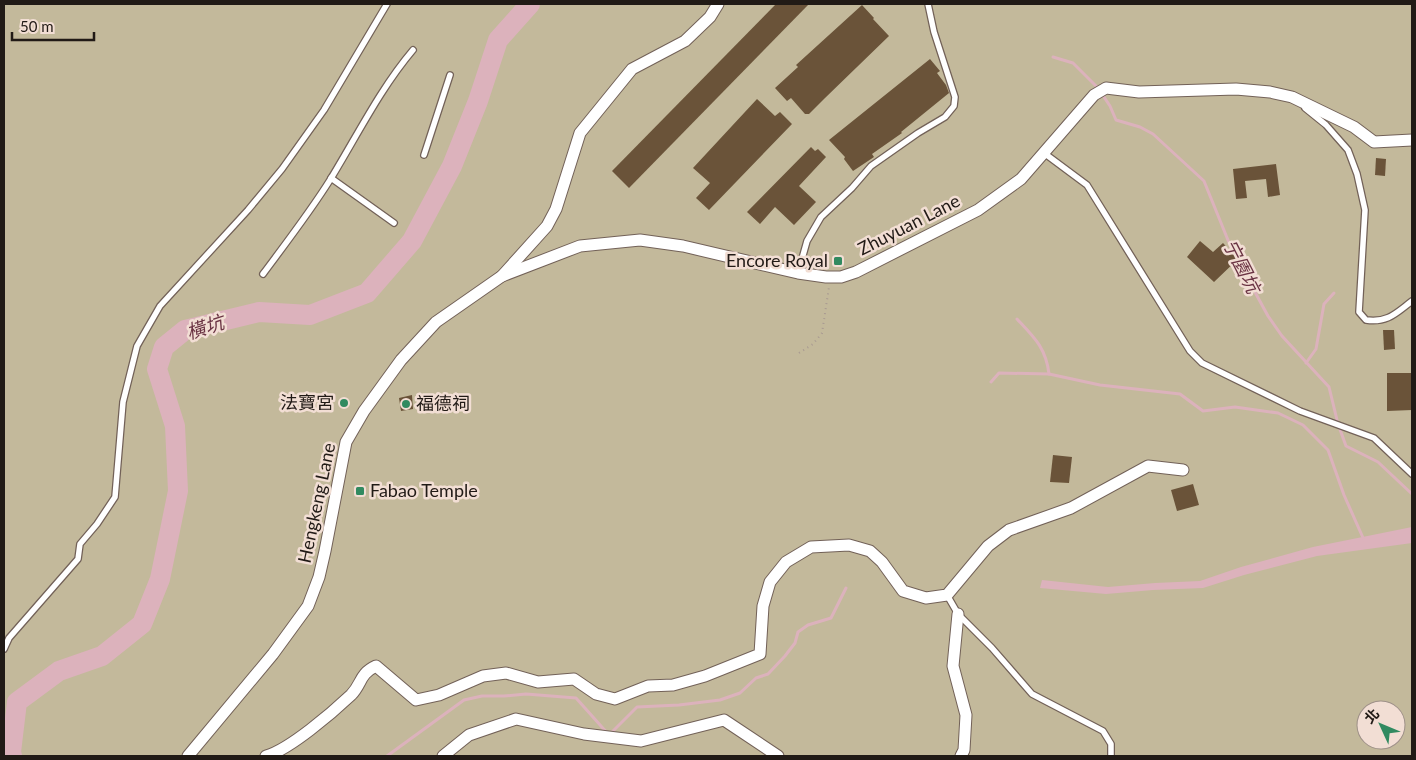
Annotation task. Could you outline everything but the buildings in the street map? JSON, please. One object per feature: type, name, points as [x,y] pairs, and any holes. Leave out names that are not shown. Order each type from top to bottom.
[{"type":"street","name":"Hengkeng Lane","points":[[188,756],[273,654],[308,606],[319,577],[346,442],[364,411],[401,360],[436,322],[502,276],[547,226],[556,209],[580,133],[632,69],[685,40],[710,17],[718,4]]},
{"type":"street","name":"Zhuyuan Lane","points":[[502,276],[580,246],[640,240],[683,246],[798,274],[841,277],[856,272],[978,210],[1020,179],[1094,95],[1106,88],[1139,92],[1236,89],[1270,92],[1292,97],[1354,127],[1374,142],[1412,140]]},
{"type":"street","points":[[266,756],[274,754],[301,736],[353,693],[366,670],[376,666],[416,700],[439,695],[483,676],[506,672],[538,682],[574,680],[596,694],[615,699],[648,686],[673,685],[705,676],[760,654],[764,606],[770,582],[786,562],[811,547],[849,545],[870,551],[882,562],[903,592],[926,598],[947,594],[988,546],[1009,530],[1071,508],[1148,466],[1182,470]]},
{"type":"street","points":[[958,614],[953,666],[966,715],[964,750],[961,756]]},
{"type":"street","points":[[443,756],[469,735],[516,720],[584,734],[641,741],[724,720],[772,754]]},
{"type":"lane","points":[[4,649],[9,638],[32,614],[78,559],[80,544],[115,497],[123,402],[138,346],[160,306],[248,210],[282,169],[324,110],[387,4]]},
{"type":"lane","points":[[798,274],[806,241],[821,217],[871,166],[918,133],[945,117],[954,106],[955,97],[934,32],[928,4]]},
{"type":"lane","points":[[263,274],[331,178],[401,63],[412,50]]},
{"type":"lane","points":[[424,155],[450,75]]},
{"type":"lane","name":"Zhuyuan Lane","points":[[1292,97],[1326,125],[1348,150],[1357,174],[1365,210],[1359,312],[1366,320],[1378,322],[1392,316],[1412,301]]},
{"type":"lane","points":[[1044,152],[1087,185],[1190,351],[1196,357],[1226,376],[1300,411],[1374,438],[1412,474]]},
{"type":"lane","points":[[331,178],[394,223]]},
{"type":"lane","points":[[947,594],[958,614],[992,648],[1032,694],[1103,731],[1111,744],[1112,756]]},
{"type":"path","points":[[799,353],[813,344],[822,333],[829,277]]},
{"type":"shaded area","points":[[4,4],[1412,4],[1412,756],[4,756]]},
{"type":"shaded area","points":[[1412,527],[1412,543],[1317,556],[1203,588],[1106,594],[1040,588],[1042,580],[1108,587],[1200,581],[1241,567],[1313,547]]},
{"type":"waterway","name":"橫坑","points":[[12,756],[17,702],[59,671],[102,656],[142,624],[160,579],[178,491],[175,426],[157,369],[164,347],[185,330],[259,312],[310,315],[367,293],[412,241],[452,166],[478,101],[498,40],[530,4]]},
{"type":"waterway","name":"宁園坑","points":[[1053,57],[1073,63],[1099,89]]},
{"type":"waterway","name":"宁園坑","points":[[1102,94],[1116,120],[1140,127],[1153,134],[1204,181],[1232,250],[1268,316],[1282,336],[1329,387],[1338,424],[1346,446],[1378,462],[1412,494]]},
{"type":"waterway","points":[[1306,363],[1316,349],[1324,304],[1334,293]]},
{"type":"waterway","points":[[1017,319],[1038,343],[1045,357],[1049,374]]},
{"type":"waterway","points":[[991,382],[999,373],[1049,374],[1100,385],[1180,394],[1203,411],[1235,407],[1278,413],[1303,425],[1328,450],[1344,495],[1364,540]]},
{"type":"waterway","points":[[387,756],[464,700],[482,696],[526,694],[576,698],[609,735],[637,707],[679,705],[720,700],[740,693],[756,678],[768,674],[795,643],[798,632],[808,625],[831,618],[846,588]]},
{"type":"place","name":"Encore Royal","points":[[838,261]]},
{"type":"place","name":"法寶宮","points":[[344,403]]},
{"type":"place","name":"福德祠","points":[[406,404]]},
{"type":"place","name":"Fabao Temple","points":[[360,491]]}]
